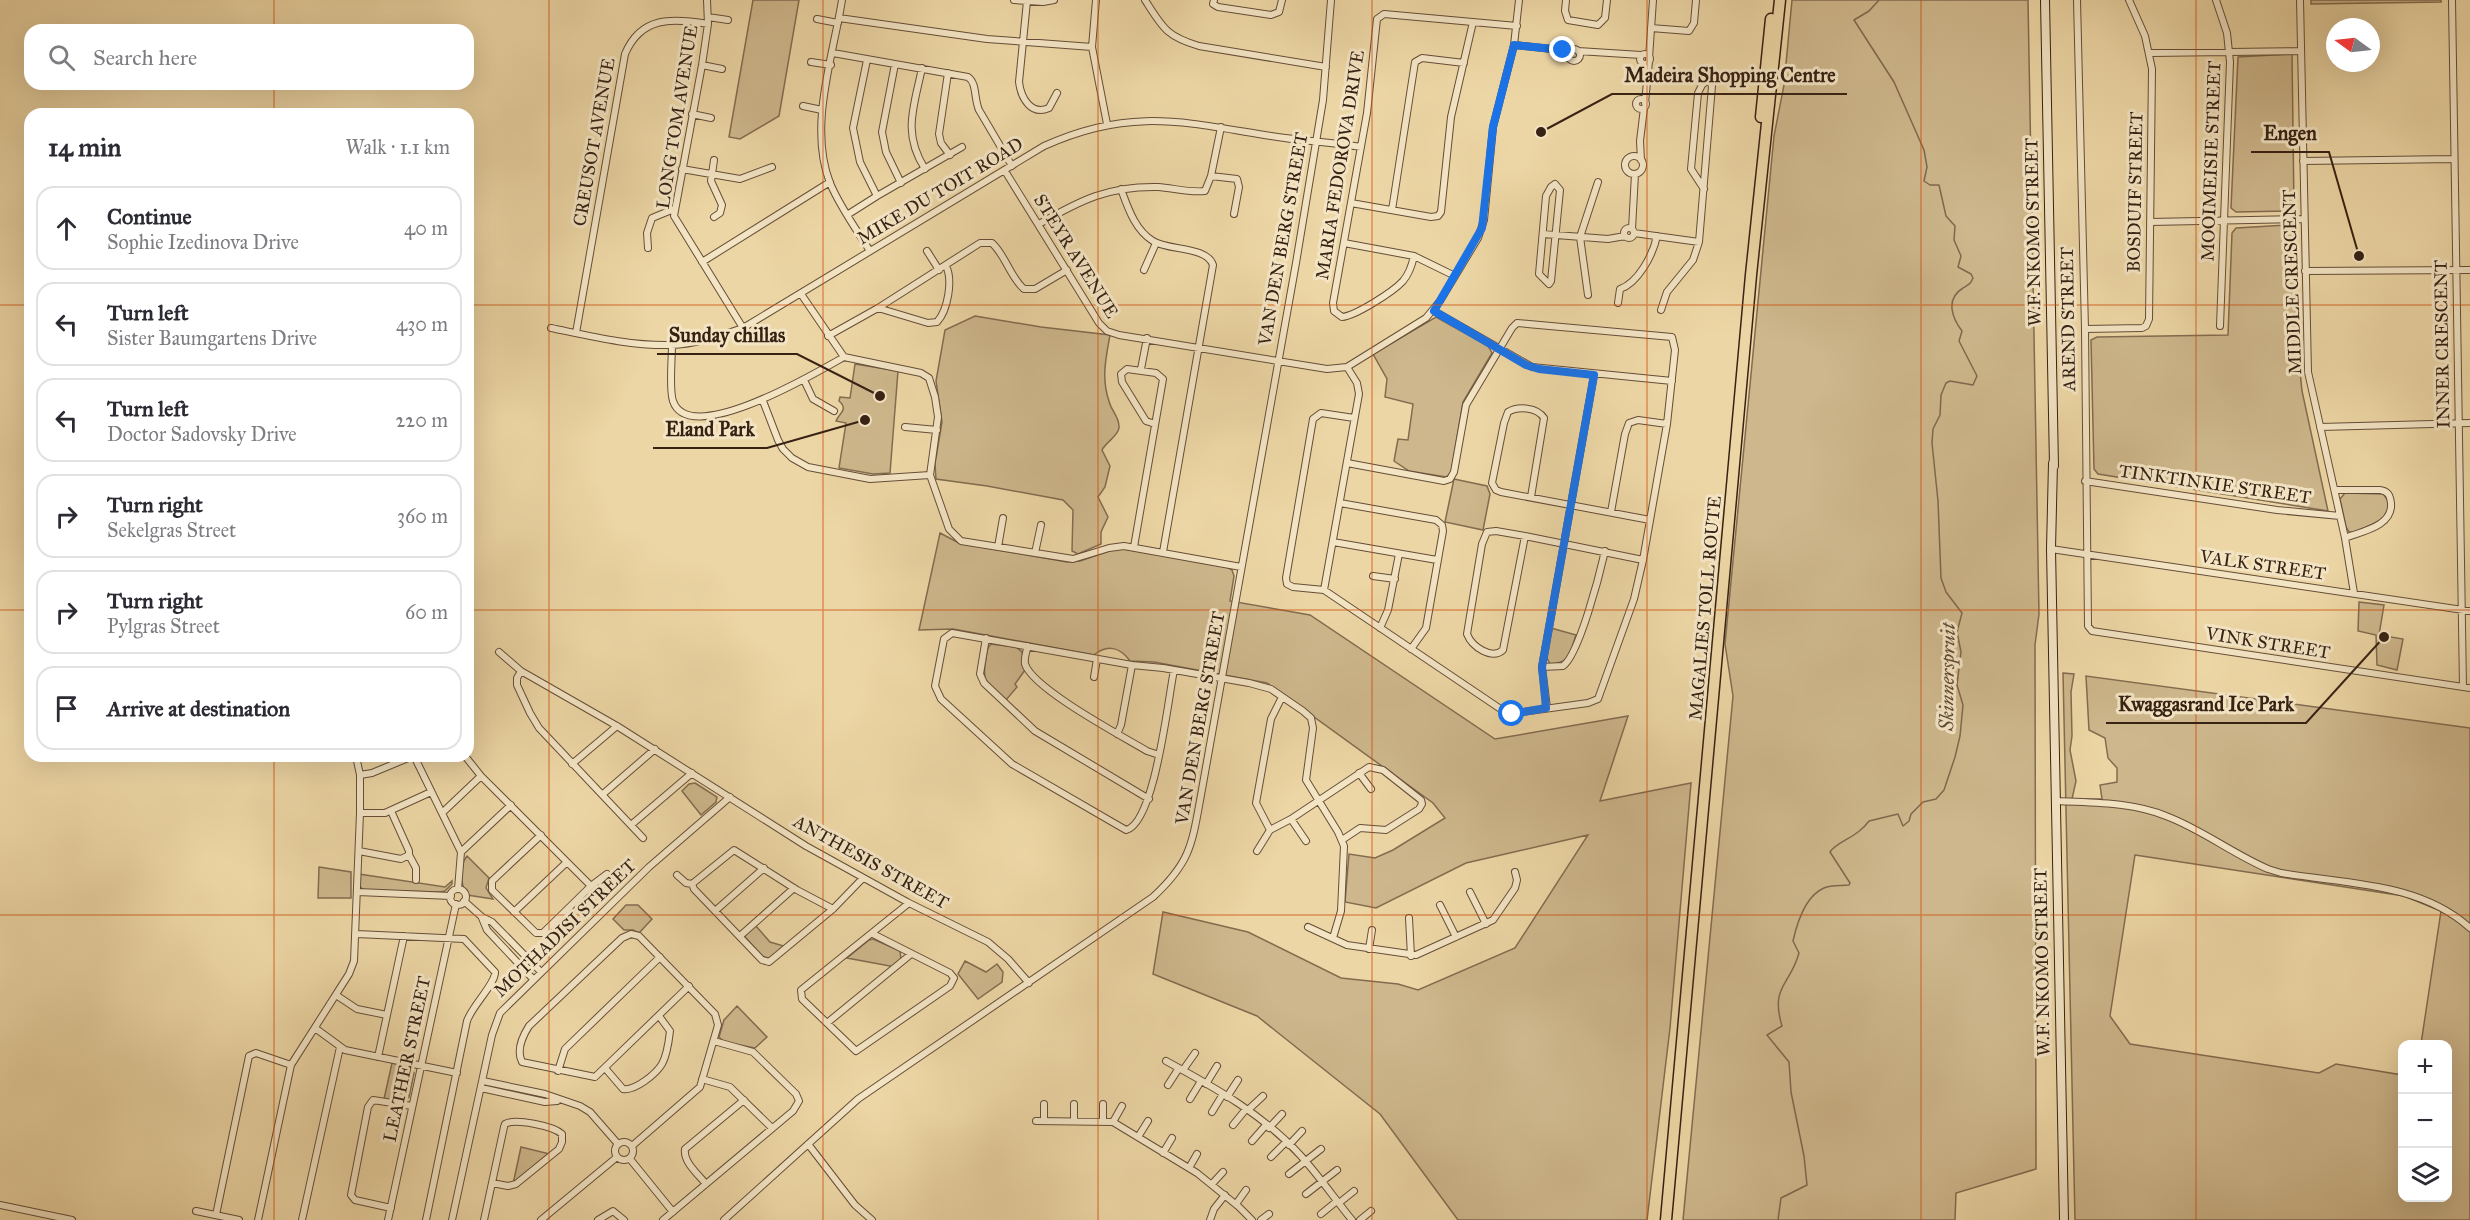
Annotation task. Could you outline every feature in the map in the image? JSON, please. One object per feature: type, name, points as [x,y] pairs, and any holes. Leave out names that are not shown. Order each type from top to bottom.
[{"type":"highway","name":"MAGALIES TOLL ROUTE","points":[[1660,1220],[1744,284],[1772,0]]},
{"type":"highway","name":"MAGALIES TOLL ROUTE","points":[[1666,1220],[1751,275],[1779,0]]},
{"type":"main road","name":"W.F. NKOMO STREET","points":[[2045,0],[2064,1220]]},
{"type":"street","name":"LONG TOM AVENUE","points":[[707,0],[708,24],[702,65],[674,209],[677,224],[743,328]]},
{"type":"street","points":[[842,0],[822,110],[821,143],[823,160],[830,182],[870,251]]},
{"type":"street","points":[[1014,0],[1027,2],[1054,0]]},
{"type":"street","points":[[1096,0],[1092,47],[1107,124]]},
{"type":"street","points":[[1145,0],[1167,32],[1182,41],[1199,46],[1326,67]]},
{"type":"street","points":[[1214,0],[1213,4],[1218,7],[1271,15],[1279,12],[1282,0]]},
{"type":"street","name":"VAN DEN BERG STREET","points":[[724,1220],[837,1116],[896,1071],[1153,897],[1180,869],[1190,849],[1296,263],[1326,67],[1331,0]]},
{"type":"street","points":[[1324,590],[1359,387],[1347,367],[1419,323],[1434,311],[1482,228],[1493,127],[1514,45],[1519,0]]},
{"type":"street","points":[[1566,0],[1565,11],[1568,20],[1598,25],[1605,18],[1607,0]]},
{"type":"street","points":[[1640,141],[1633,157],[1626,162],[1629,172],[1635,174],[1642,170],[1641,105],[1646,82],[1644,59],[1651,28],[1653,0]]},
{"type":"street","points":[[1651,28],[1689,31],[1694,23],[1696,0]]},
{"type":"street","name":"AREND STREET","points":[[2077,0],[2085,329],[2087,623],[2091,630],[2098,632]]},
{"type":"street","name":"BOSDUIF STREET","points":[[2085,329],[2138,328],[2148,323],[2150,53],[2142,26],[2129,0]]},
{"type":"street","name":"MOOIMEISIE STREET","points":[[2216,0],[2230,52],[2220,326]]},
{"type":"street","name":"MIDDLE CRESCENT","points":[[2300,0],[2308,372],[2345,538],[2354,593]]},
{"type":"street","name":"INNER CRESCENT","points":[[2452,0],[2458,423],[2466,688]]},
{"type":"street","points":[[1027,2],[1019,82],[1024,99],[1031,108],[1043,111],[1053,105],[1057,93]]},
{"type":"street","name":"MARIA FEDOROVA DRIVE","points":[[1414,256],[1406,277],[1396,288],[1352,315],[1341,317],[1334,311],[1333,303],[1361,147],[1378,17],[1384,14],[1517,27]]},
{"type":"street","points":[[708,16],[728,20]]},
{"type":"street","points":[[817,19],[1023,42],[1092,47]]},
{"type":"street","name":"CREUSOT AVENUE","points":[[576,333],[622,64],[627,48],[638,32],[654,24],[675,20],[708,24]]},
{"type":"street","points":[[1351,203],[1431,217],[1438,216],[1442,212],[1451,117],[1473,22]]},
{"type":"street","points":[[1514,45],[1550,48],[1570,55],[1574,61],[1579,55]]},
{"type":"street","points":[[1570,55],[1573,50],[1579,55],[1601,53],[1631,55],[1644,59]]},
{"type":"street","points":[[2150,53],[2301,51]]},
{"type":"street","points":[[833,53],[964,75],[972,79],[975,102],[1012,166]]},
{"type":"street","points":[[1392,210],[1414,64],[1422,58],[1464,63]]},
{"type":"street","points":[[867,60],[854,128],[860,162],[877,196]]},
{"type":"street","points":[[811,62],[831,65]]},
{"type":"street","points":[[895,64],[882,132],[886,152],[901,183]]},
{"type":"street","points":[[702,65],[722,69]]},
{"type":"street","points":[[922,68],[911,128],[914,151],[925,169]]},
{"type":"street","points":[[948,74],[939,134],[941,143],[950,154]]},
{"type":"street","points":[[1661,310],[1666,292],[1693,260],[1699,242],[1704,189],[1712,86],[1709,79],[1698,93],[1691,170],[1704,189]]},
{"type":"street","points":[[803,106],[822,110]]},
{"type":"street","points":[[692,114],[711,118]]},
{"type":"street","name":"MIKE DU TOIT ROAD","points":[[550,328],[631,342],[672,345],[697,342],[743,328],[1044,146],[1063,137],[1107,124],[1154,120],[1361,147]]},
{"type":"street","points":[[1039,224],[1093,195],[1121,189],[1162,187],[1200,191],[1208,187],[1221,127]]},
{"type":"street","points":[[848,215],[962,147]]},
{"type":"street","points":[[1633,157],[1641,160]]},
{"type":"street","points":[[2303,161],[2454,159]]},
{"type":"street","points":[[714,160],[712,185],[722,205],[722,210],[714,217]]},
{"type":"street","points":[[682,169],[740,178],[772,167]]},
{"type":"street","name":"STEYR AVENUE","points":[[1005,171],[1107,331],[1199,349],[1331,370],[1347,367]]},
{"type":"street","points":[[1629,232],[1635,174]]},
{"type":"street","points":[[1211,176],[1238,179],[1239,187],[1234,214]]},
{"type":"street","points":[[702,262],[830,182]]},
{"type":"street","points":[[1588,296],[1580,237],[1598,182]]},
{"type":"street","points":[[1555,184],[1560,190],[1557,235],[1549,284],[1539,274],[1546,196],[1555,184]]},
{"type":"street","points":[[1121,189],[1134,219],[1145,234],[1156,243],[1203,254],[1212,261],[1213,271],[1163,552]]},
{"type":"street","points":[[648,248],[647,233],[652,218],[674,209]]},
{"type":"street","points":[[2150,222],[2304,219]]},
{"type":"street","points":[[1543,234],[1616,239],[1629,232],[1699,242]]},
{"type":"street","points":[[1618,303],[1620,289],[1628,286],[1642,267],[1654,249],[1657,236]]},
{"type":"street","points":[[828,336],[878,308],[974,247],[986,242],[992,243],[997,248],[1015,279],[1024,289],[1035,289],[1067,270]]},
{"type":"street","points":[[1144,270],[1156,243]]},
{"type":"street","points":[[1344,243],[1414,256],[1455,276]]},
{"type":"street","points":[[927,251],[939,270]]},
{"type":"street","points":[[878,308],[928,323],[938,322],[944,310],[950,280],[946,266]]},
{"type":"street","points":[[2305,271],[2470,270]]},
{"type":"street","points":[[801,294],[844,357],[926,375],[932,382],[938,417],[930,475],[949,529],[956,538],[969,543],[1073,559],[1109,548],[1134,547],[1241,567]]},
{"type":"street","points":[[1434,311],[1532,367],[1672,381]]},
{"type":"street","points":[[1347,463],[1444,481],[1450,479],[1454,472],[1466,405],[1512,328],[1520,323],[1672,337],[1676,345],[1667,424],[1643,560],[1634,599],[1600,696],[1588,703],[1508,714],[1324,590],[1293,587],[1287,584],[1286,578],[1312,421],[1317,414],[1321,413],[1354,418]]},
{"type":"street","points":[[1141,369],[1147,338]]},
{"type":"street","points":[[672,345],[673,400],[682,412],[698,416],[726,412],[763,401],[844,357]]},
{"type":"street","points":[[1134,547],[1155,424],[1162,379],[1159,374],[1141,369],[1127,369],[1121,375],[1121,379],[1146,421],[1155,424]]},
{"type":"street","points":[[1546,708],[1542,667],[1594,375]]},
{"type":"street","points":[[804,380],[813,399],[834,411]]},
{"type":"street","points":[[763,401],[783,449],[792,458],[808,467],[870,479],[930,475]]},
{"type":"street","points":[[1531,497],[1544,418],[1535,410],[1514,409],[1505,416],[1492,483],[1496,490],[1501,492],[1650,520]]},
{"type":"street","points":[[1611,512],[1624,434],[1629,423],[1638,420],[1667,424]]},
{"type":"street","points":[[2320,427],[2470,423]]},
{"type":"street","points":[[904,427],[937,430]]},
{"type":"street","name":"TINKTINKIE STREET","points":[[2085,481],[2277,510],[2340,516]]},
{"type":"street","points":[[2335,490],[2380,490],[2390,495],[2389,517],[2384,522],[2345,538]]},
{"type":"street","points":[[1340,502],[1439,521],[1443,531],[1426,628],[1411,649]]},
{"type":"street","points":[[998,548],[1003,518]]},
{"type":"street","points":[[1035,553],[1041,525]]},
{"type":"street","points":[[1525,536],[1503,650],[1495,655],[1488,654],[1471,642],[1467,634],[1484,536],[1491,531],[1525,536],[1565,543],[1643,560]]},
{"type":"street","points":[[1333,542],[1437,560]]},
{"type":"street","name":"VALK STREET","points":[[2054,549],[2470,611]]},
{"type":"street","points":[[1542,667],[1563,666],[1572,655],[1598,582],[1605,551]]},
{"type":"street","points":[[1380,628],[1388,610],[1399,554]]},
{"type":"street","points":[[1373,576],[1395,579]]},
{"type":"street","name":"VINK STREET","points":[[2098,632],[2466,688]]},
{"type":"street","points":[[1174,670],[1149,799],[1132,828],[1126,830],[1119,829],[1012,764],[941,699],[935,686],[945,637],[953,633],[1132,665],[1174,670],[1264,686],[1282,697],[1303,711],[1312,722],[1307,782],[1342,840],[1344,855],[1342,896],[1334,938]]},
{"type":"street","points":[[986,638],[980,674],[984,683],[1035,731],[1149,799]]},
{"type":"street","points":[[1028,646],[1025,662],[1030,671],[1060,699],[1146,751],[1159,755]]},
{"type":"street","name":"ANTHESIS STREET","points":[[499,652],[521,671],[655,749],[806,846],[909,903],[988,942],[1004,955],[1029,983]]},
{"type":"street","points":[[1094,677],[1097,659]]},
{"type":"street","points":[[1117,734],[1121,725],[1132,665]]},
{"type":"street","points":[[521,671],[517,685],[532,718],[572,764],[643,838]]},
{"type":"street","points":[[1270,830],[1256,803],[1271,719],[1282,697]]},
{"type":"street","points":[[572,764],[617,726]]},
{"type":"street","points":[[603,794],[655,749]]},
{"type":"street","points":[[258,1220],[291,1065],[349,974],[354,961],[357,934],[360,813],[360,775],[357,762]]},
{"type":"street","points":[[360,775],[372,773],[399,762]]},
{"type":"street","points":[[416,762],[461,852],[458,889]]},
{"type":"street","points":[[470,762],[591,886]]},
{"type":"street","points":[[1257,851],[1270,830],[1291,819],[1369,767],[1380,769],[1418,796],[1422,804],[1419,809],[1386,830],[1360,828],[1342,840]]},
{"type":"street","points":[[631,825],[692,773]]},
{"type":"street","points":[[1359,773],[1371,789]]},
{"type":"street","points":[[442,813],[481,776]]},
{"type":"street","points":[[360,813],[376,814],[391,811],[431,792]]},
{"type":"street","name":"MOTHADISI STREET","points":[[452,1220],[492,1035],[500,1013],[650,867],[730,797]]},
{"type":"street","points":[[2057,801],[2100,803],[2168,816],[2268,869],[2280,873],[2410,894],[2450,912],[2470,928]]},
{"type":"street","points":[[461,852],[511,805]]},
{"type":"street","points":[[391,811],[416,868],[416,880]]},
{"type":"street","points":[[1291,819],[1306,841]]},
{"type":"street","points":[[541,835],[490,885],[492,890],[536,933],[543,933],[591,886],[607,874]]},
{"type":"street","points":[[692,884],[734,850],[794,888],[833,909]]},
{"type":"street","points":[[359,851],[401,859],[409,855]]},
{"type":"street","points":[[514,912],[567,862]]},
{"type":"street","points":[[715,910],[764,868]]},
{"type":"street","points":[[1308,927],[1342,944],[1411,956],[1426,952],[1495,918],[1515,888],[1517,880],[1515,872]]},
{"type":"street","points":[[677,875],[684,882],[692,884]]},
{"type":"street","points":[[692,884],[694,889],[762,960],[769,962],[833,909],[863,878]]},
{"type":"street","points":[[740,936],[794,888]]},
{"type":"street","points":[[458,889],[464,892],[464,901],[482,917],[492,922],[541,972]]},
{"type":"street","points":[[451,896],[452,892],[458,889]]},
{"type":"street","points":[[358,892],[451,896]]},
{"type":"street","points":[[1470,892],[1486,924]]},
{"type":"street","points":[[451,896],[456,904],[464,901]]},
{"type":"street","points":[[873,934],[910,955],[953,975],[954,982],[860,1050],[852,1050],[802,999],[801,990],[909,903]]},
{"type":"street","name":"LEATHER STREET","points":[[388,1220],[456,904]]},
{"type":"street","points":[[1440,905],[1456,937]]},
{"type":"street","points":[[482,917],[487,930],[533,980]]},
{"type":"street","points":[[1409,918],[1411,956]]},
{"type":"street","points":[[1369,949],[1372,930]]},
{"type":"street","points":[[357,934],[464,939],[492,968],[496,977],[469,1015],[426,1220]]},
{"type":"street","points":[[632,1146],[700,1087],[714,1041],[718,1018],[689,986],[660,957],[635,934],[622,938],[529,1026],[521,1043],[520,1059],[527,1064],[592,1078],[689,986]]},
{"type":"street","points":[[378,1057],[404,936]]},
{"type":"street","points":[[827,1023],[910,955]]},
{"type":"street","points":[[558,1071],[565,1049],[660,957]]},
{"type":"street","points":[[336,994],[357,1009],[387,1016]]},
{"type":"street","points":[[605,1068],[626,1090],[635,1087],[657,1070],[663,1061],[670,1031],[659,1016]]},
{"type":"street","points":[[315,1028],[340,1047],[457,1073]]},
{"type":"street","points":[[663,1220],[796,1107],[799,1097],[753,1052],[714,1041]]},
{"type":"street","points":[[302,1220],[340,1047]]},
{"type":"street","points":[[216,1215],[249,1056],[256,1053],[291,1065]]},
{"type":"street","points":[[1168,1085],[1195,1053]]},
{"type":"street","points":[[1166,1061],[1247,1109],[1267,1126],[1305,1161],[1353,1220]]},
{"type":"street","points":[[1190,1099],[1217,1066]]},
{"type":"street","points":[[702,1079],[730,1087],[772,1128]]},
{"type":"street","points":[[1212,1112],[1238,1080]]},
{"type":"street","points":[[482,1085],[545,1094],[585,1108],[618,1144]]},
{"type":"street","points":[[1233,1125],[1263,1096]]},
{"type":"street","points":[[391,1208],[355,1200],[351,1195],[368,1107],[374,1100],[412,1107]]},
{"type":"street","points":[[706,1184],[687,1161],[684,1155],[685,1149],[744,1100]]},
{"type":"street","points":[[1044,1104],[1044,1121]]},
{"type":"street","points":[[1074,1104],[1074,1121]]},
{"type":"street","points":[[1103,1104],[1103,1121]]},
{"type":"street","points":[[1113,1122],[1122,1106]]},
{"type":"street","points":[[1252,1141],[1282,1114]]},
{"type":"street","points":[[484,1220],[492,1183],[505,1124],[517,1121],[555,1129],[562,1134],[559,1149],[516,1184],[508,1186],[492,1183]]},
{"type":"street","points":[[1036,1121],[1113,1122],[1212,1184],[1252,1220]]},
{"type":"street","points":[[1138,1137],[1148,1121]]},
{"type":"street","points":[[1271,1157],[1302,1131]]},
{"type":"street","points":[[1164,1153],[1172,1138]]},
{"type":"street","points":[[618,1144],[625,1142],[632,1146]]},
{"type":"street","points":[[808,1143],[855,1206],[872,1220]]},
{"type":"street","points":[[616,1157],[615,1151],[618,1144]]},
{"type":"street","points":[[630,1159],[633,1153],[632,1146]]},
{"type":"street","points":[[1289,1174],[1321,1149]]},
{"type":"street","points":[[1189,1168],[1197,1154]]},
{"type":"street","points":[[616,1157],[622,1160],[630,1159]]},
{"type":"street","points":[[541,1220],[616,1157]]},
{"type":"street","points":[[630,1159],[673,1212]]},
{"type":"street","points":[[1306,1194],[1338,1170]]},
{"type":"street","points":[[1212,1184],[1223,1172]]},
{"type":"street","points":[[1236,1204],[1246,1190]]},
{"type":"street","points":[[1322,1214],[1354,1191]]},
{"type":"street","points":[[1210,1220],[1212,1211],[1225,1195]]},
{"type":"street","points":[[0,1205],[72,1220]]},
{"type":"street","points":[[196,1211],[239,1220]]},
{"type":"street","points":[[598,1220],[613,1211],[624,1220]]},
{"type":"street","points":[[1360,1220],[1371,1211]]},
{"type":"street","points":[[1261,1220],[1269,1214]]},
{"type":"shaded area","points":[[753,0],[799,0],[779,116],[740,139],[729,137]]},
{"type":"shaded area","points":[[1792,0],[2028,0],[2039,614],[2035,645],[2036,1169],[1956,1193],[1955,1220],[1683,1220],[1733,696],[1725,644],[1774,136],[1784,85]]},
{"type":"shaded area","points":[[2311,0],[2441,0],[2441,2],[2311,4]]},
{"type":"shaded area","points":[[2292,54],[2294,207],[2289,211],[2236,212],[2231,208],[2238,57]]},
{"type":"shaded area","points":[[2287,225],[2294,232],[2296,332],[2302,391],[2328,511],[2098,474],[2094,469],[2091,340],[2097,337],[2228,335],[2232,233],[2236,228]]},
{"type":"shaded area","points":[[975,316],[1110,335],[1105,384],[1119,428],[1102,450],[1110,466],[1105,487],[1098,497],[1108,517],[1101,532],[1101,544],[1078,554],[1072,551],[1073,510],[1063,500],[936,479],[935,464],[942,422],[936,381],[945,330]]},
{"type":"shaded area","points":[[1436,317],[1488,346],[1492,353],[1463,402],[1451,473],[1446,477],[1409,471],[1394,461],[1398,439],[1408,440],[1413,404],[1385,397],[1387,379],[1373,354]]},
{"type":"shaded area","points":[[855,364],[898,371],[890,473],[873,474],[839,468],[846,423],[836,421],[843,409],[839,401],[840,397],[850,398]]},
{"type":"shaded area","points":[[1454,479],[1487,486],[1490,494],[1483,530],[1445,522]]},
{"type":"shaded area","points":[[2345,493],[2383,494],[2388,502],[2387,514],[2375,523],[2349,532],[2340,499]]},
{"type":"shaded area","points":[[940,533],[959,543],[1067,562],[1080,561],[1118,548],[1225,566],[1232,570],[1234,576],[1230,601],[1310,615],[1495,739],[1628,716],[1600,801],[1691,783],[1670,1028],[1647,1220],[1458,1220],[1380,1114],[1257,1016],[1153,974],[1163,912],[1248,932],[1341,978],[1398,984],[1418,990],[1515,948],[1588,835],[1466,863],[1376,908],[1345,902],[1349,854],[1375,858],[1393,850],[1445,818],[1433,803],[1267,683],[1154,662],[1130,661],[1118,650],[1108,648],[1094,655],[953,629],[919,630]]},
{"type":"shaded area","points":[[2359,602],[2384,605],[2379,635],[2403,639],[2397,670],[2377,665],[2376,635],[2358,631]]},
{"type":"shaded area","points":[[1551,628],[1576,635],[1566,659],[1550,664],[1546,656]]},
{"type":"shaded area","points":[[991,644],[1016,647],[1022,652],[1025,670],[1015,684],[1017,687],[1006,700],[990,686],[985,678],[987,653]]},
{"type":"shaded area","points":[[2063,673],[2074,674],[2071,692],[2070,750],[2076,781],[2072,799],[2102,799],[2100,785],[2117,782],[2117,768],[2108,758],[2105,738],[2089,730],[2086,676],[2470,728],[2470,1220],[2075,1220]],"holes":[[[2135,855],[2404,896],[2441,911],[2422,1040],[2452,1040],[2452,1202],[2398,1202],[2398,1074],[2336,1064],[2319,1073],[2130,1044],[2110,1016]]]},
{"type":"shaded area","points":[[695,783],[717,797],[716,802],[701,815],[682,791],[689,784]]},
{"type":"shaded area","points":[[467,856],[489,878],[486,888],[493,899],[467,895],[461,875]]},
{"type":"shaded area","points":[[319,867],[351,872],[351,898],[318,898]]},
{"type":"shaded area","points":[[359,874],[445,887],[452,881],[452,884],[445,891],[440,892],[364,890],[359,886]]},
{"type":"shaded area","points":[[626,905],[638,905],[652,919],[639,933],[624,930],[613,919]]},
{"type":"shaded area","points":[[755,925],[770,942],[787,947],[771,959],[762,956],[745,937]]},
{"type":"shaded area","points":[[873,939],[900,951],[901,960],[895,967],[847,958]]},
{"type":"shaded area","points":[[965,961],[986,972],[997,964],[1003,972],[1002,982],[978,999],[958,974]]},
{"type":"shaded area","points":[[737,1006],[767,1037],[755,1048],[724,1042],[719,1037],[724,1020]]},
{"type":"shaded area","points":[[392,1063],[409,1066],[414,1073],[409,1097],[403,1102],[384,1099]]},
{"type":"shaded area","points":[[521,1147],[550,1154],[513,1184]]},
{"type":"waterway","name":"Skinnerspruit","points":[[1778,1220],[1781,1198],[1807,1185],[1804,1156],[1791,1092],[1789,1062],[1767,1035],[1782,1026],[1778,1002],[1799,953],[1793,941],[1800,918],[1807,904],[1817,892],[1827,887],[1850,883],[1830,852],[1833,848],[1859,831],[1869,821],[1898,814],[1903,826],[1923,802],[1936,799],[1944,790],[1960,736],[1963,705],[1957,685],[1961,652],[1957,632],[1962,613],[1946,592],[1941,578],[1938,501],[1932,443],[1933,429],[1940,415],[1941,395],[1946,383],[1950,381],[1973,385],[1977,376],[1959,341],[1962,331],[1955,320],[1952,309],[1957,292],[1973,278],[1971,274],[1958,267],[1961,256],[1954,240],[1955,226],[1946,216],[1939,185],[1930,185],[1924,181],[1927,167],[1924,150],[1894,82],[1854,20],[1869,11],[1879,0]]},
{"type":"place","name":"Madeira Shopping Centre","points":[[1541,132]]},
{"type":"place","name":"Engen","points":[[2359,256]]},
{"type":"place","name":"Sunday chillas","points":[[880,396]]},
{"type":"place","name":"Eland Park","points":[[865,420]]},
{"type":"place","name":"Kwaggasrand Ice Park","points":[[2384,637]]},
{"type":"route","points":[[1512,714],[1546,708],[1542,667],[1594,375],[1539,369],[1526,365],[1434,311],[1482,228],[1493,127],[1514,45],[1563,50]]}]
